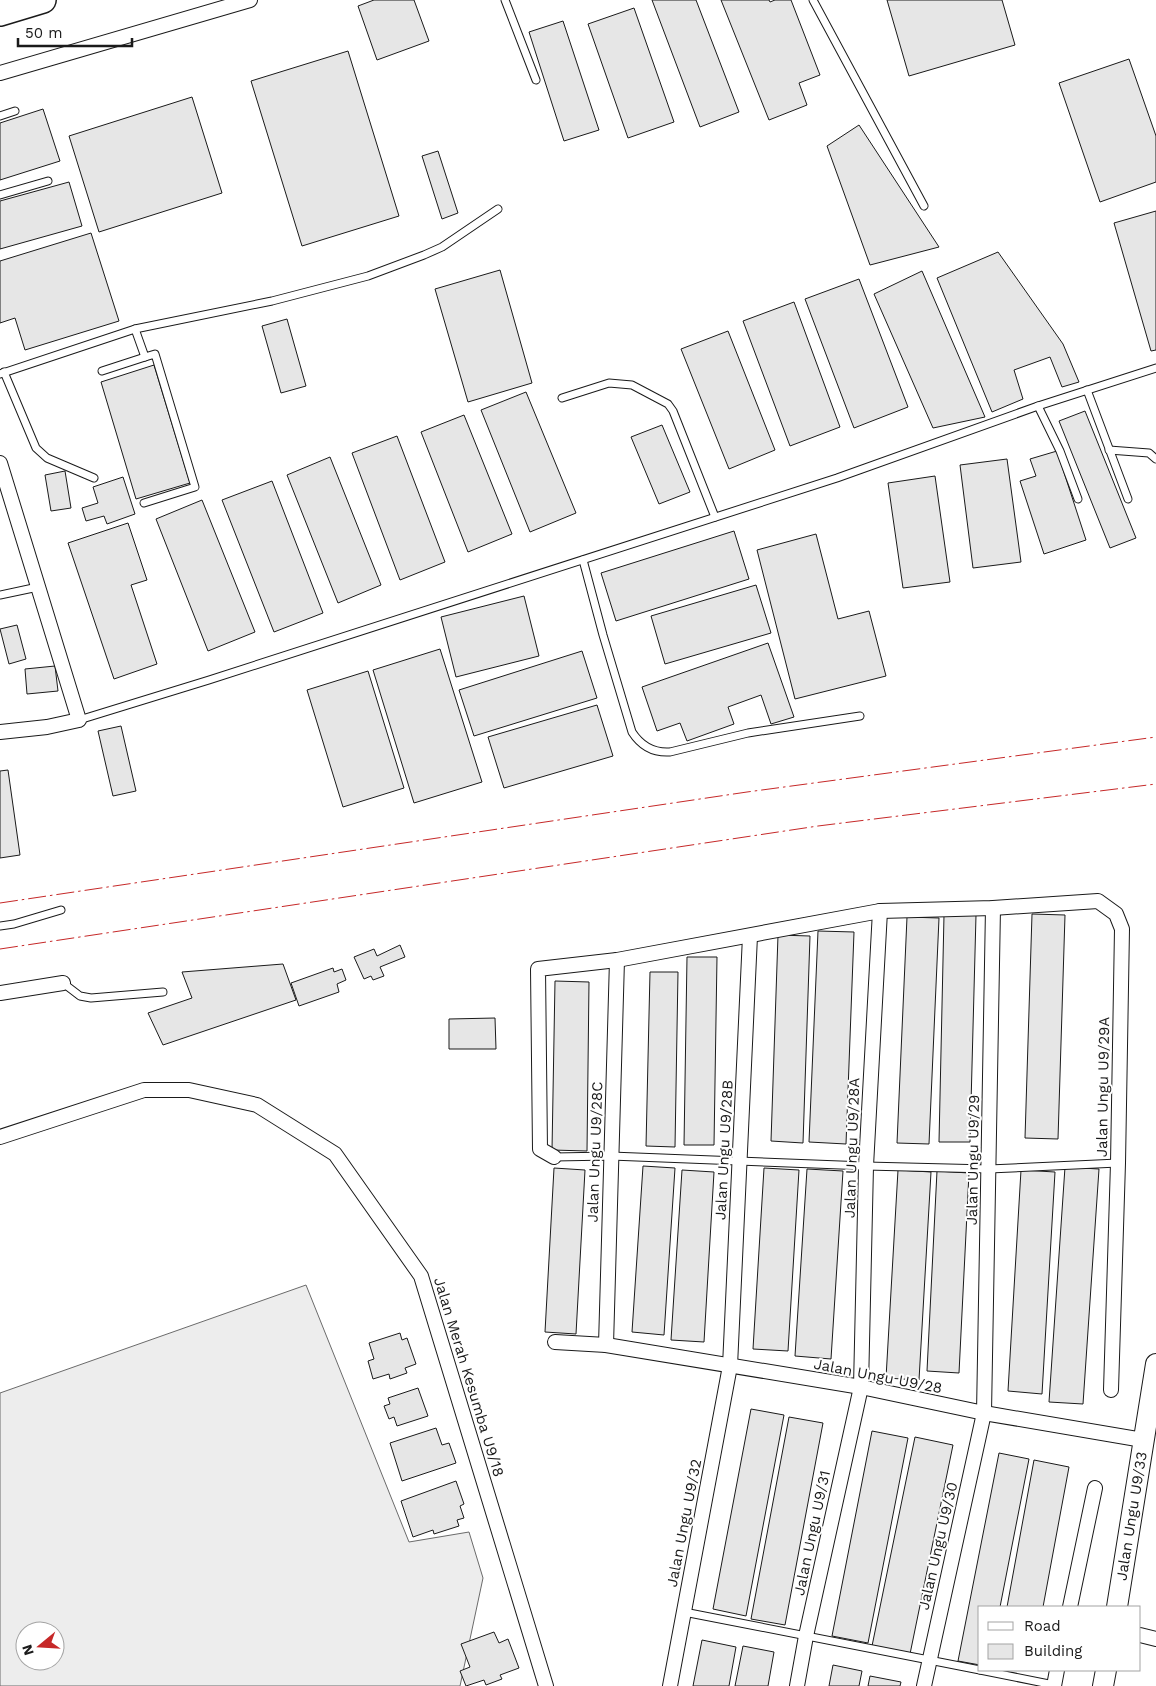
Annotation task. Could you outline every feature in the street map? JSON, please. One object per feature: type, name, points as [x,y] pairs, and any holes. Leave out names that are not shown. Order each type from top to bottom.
[{"type":"highway","points":[[0,13],[43,0]]},
{"type":"street","points":[[0,73],[250,0]]},
{"type":"street","points":[[0,464],[79,720],[47,727],[0,732]]},
{"type":"street","name":"Jalan Ungu U9/29A","points":[[554,1157],[540,1149],[538,969],[617,960],[880,911],[992,908],[1098,901],[1116,914],[1122,929],[1118,1163],[1111,1390]]},
{"type":"street","name":"Jalan Ungu U9/29","points":[[984,1413],[992,908]]},
{"type":"street","name":"Jalan Ungu U9/28A","points":[[861,1387],[866,1166],[880,911]]},
{"type":"street","name":"Jalan Ungu U9/28B","points":[[730,1366],[750,936]]},
{"type":"street","name":"Jalan Ungu U9/28C","points":[[606,1345],[617,960]]},
{"type":"street","points":[[0,993],[63,983]]},
{"type":"street","name":"Jalan Merah Kesumba U9/18","points":[[0,1137],[144,1090],[189,1090],[257,1105],[335,1154],[421,1276],[546,1686]]},
{"type":"street","name":"Jalan Ungu U9/28","points":[[555,1342],[606,1345],[861,1387],[984,1413],[1143,1440]]},
{"type":"street","name":"Jalan Ungu U9/33","points":[[1117,1606],[1156,1364]]},
{"type":"street","name":"Jalan Ungu U9/32","points":[[670,1686],[730,1366]]},
{"type":"street","name":"Jalan Ungu U9/31","points":[[797,1686],[806,1636],[861,1387]]},
{"type":"street","name":"Jalan Ungu U9/30","points":[[924,1686],[984,1413]]},
{"type":"street","points":[[1070,1606],[1094,1488]]},
{"type":"street","points":[[1141,1635],[1156,1638]]},
{"type":"street","points":[[1054,1685],[1057,1671]]},
{"type":"street","points":[[1103,1686],[1106,1671]]},
{"type":"lane","points":[[505,0],[536,80]]},
{"type":"lane","points":[[813,0],[924,206]]},
{"type":"lane","points":[[0,116],[15,111]]},
{"type":"lane","points":[[0,194],[48,181]]},
{"type":"lane","points":[[94,478],[47,458],[36,448],[2,373],[135,329],[272,301],[368,276],[442,247],[498,209]]},
{"type":"lane","points":[[135,329],[145,357]]},
{"type":"lane","points":[[102,371],[155,354],[195,487],[144,503]]},
{"type":"lane","points":[[79,720],[837,478],[1038,406],[1156,368]]},
{"type":"lane","points":[[562,398],[609,383],[632,386],[668,404],[673,411],[715,517]]},
{"type":"lane","points":[[1087,390],[1128,499]]},
{"type":"lane","points":[[1038,406],[1060,451],[1078,499]]},
{"type":"lane","points":[[1109,450],[1149,453],[1156,459]]},
{"type":"lane","points":[[583,560],[632,732],[641,744],[662,753],[670,752],[748,733],[860,716]]},
{"type":"lane","points":[[0,595],[38,586]]},
{"type":"lane","points":[[0,926],[29,920],[61,910]]},
{"type":"lane","points":[[63,983],[80,996],[91,998],[163,992]]},
{"type":"lane","points":[[554,1157],[611,1156],[989,1169],[1118,1163]]},
{"type":"lane","points":[[684,1612],[978,1670]]},
{"type":"lane","points":[[985,1671],[1054,1685]]},
{"type":"shaded area","points":[[306,1285],[409,1542],[469,1532],[483,1578],[460,1686],[0,1686],[0,1393]]},
{"type":"building","points":[[374,0],[414,0],[429,41],[377,60],[358,6]]},
{"type":"building","points":[[652,0],[696,0],[739,112],[700,127]]},
{"type":"building","points":[[721,0],[769,0],[770,2],[775,0],[791,0],[820,75],[799,83],[807,105],[769,120]]},
{"type":"building","points":[[887,0],[1002,0],[1015,45],[909,76]]},
{"type":"building","points":[[634,8],[674,122],[628,138],[588,24]]},
{"type":"building","points":[[563,21],[599,130],[564,141],[529,32]]},
{"type":"building","points":[[348,51],[399,216],[302,246],[251,81]]},
{"type":"building","points":[[1129,59],[1156,136],[1156,182],[1100,202],[1059,83]]},
{"type":"building","points":[[192,97],[222,193],[99,232],[69,136]]},
{"type":"building","points":[[43,109],[60,161],[0,180],[0,123]]},
{"type":"building","points":[[859,125],[939,247],[870,265],[827,146]]},
{"type":"building","points":[[438,151],[458,213],[442,219],[422,156]]},
{"type":"building","points":[[69,182],[82,226],[0,249],[0,201]]},
{"type":"building","points":[[1156,211],[1156,350],[1151,351],[1114,223]]},
{"type":"building","points":[[91,233],[119,321],[25,350],[15,318],[0,323],[0,261]]},
{"type":"building","points":[[998,252],[1063,344],[1079,382],[1062,387],[1050,357],[1014,370],[1023,399],[992,412],[937,278]]},
{"type":"building","points":[[500,270],[532,383],[468,402],[435,289]]},
{"type":"building","points":[[922,271],[985,417],[933,428],[874,294]]},
{"type":"building","points":[[859,279],[908,407],[854,428],[805,299]]},
{"type":"building","points":[[794,302],[840,427],[790,446],[743,321]]},
{"type":"building","points":[[287,319],[306,386],[281,393],[262,326]]},
{"type":"building","points":[[728,331],[775,450],[729,469],[681,349]]},
{"type":"building","points":[[154,365],[190,483],[136,499],[101,382]]},
{"type":"building","points":[[526,392],[576,513],[530,532],[481,410]]},
{"type":"building","points":[[1085,411],[1136,538],[1110,548],[1059,421]]},
{"type":"building","points":[[464,415],[512,534],[468,552],[421,432]]},
{"type":"building","points":[[662,425],[690,492],[659,504],[631,437]]},
{"type":"building","points":[[397,436],[445,562],[400,580],[352,453]]},
{"type":"building","points":[[1057,451],[1086,540],[1044,554],[1020,481],[1036,476],[1030,459]]},
{"type":"building","points":[[330,457],[381,585],[338,603],[287,475]]},
{"type":"building","points":[[1007,459],[1021,562],[973,568],[960,465]]},
{"type":"building","points":[[65,471],[71,508],[51,511],[45,475]]},
{"type":"building","points":[[935,476],[950,582],[903,588],[888,483]]},
{"type":"building","points":[[123,477],[135,514],[107,524],[104,516],[86,521],[82,508],[98,503],[93,487]]},
{"type":"building","points":[[272,481],[323,613],[274,632],[222,500]]},
{"type":"building","points":[[202,500],[255,632],[208,651],[156,519]]},
{"type":"building","points":[[128,523],[147,580],[131,585],[157,664],[114,679],[68,543]]},
{"type":"building","points":[[734,531],[749,579],[616,621],[601,573]]},
{"type":"building","points":[[816,534],[838,619],[869,611],[886,676],[795,699],[757,550]]},
{"type":"building","points":[[756,585],[771,633],[665,664],[651,616]]},
{"type":"building","points":[[524,596],[539,656],[456,677],[441,617]]},
{"type":"building","points":[[17,625],[26,659],[9,664],[0,629]]},
{"type":"building","points":[[768,643],[794,717],[771,724],[761,695],[728,707],[734,724],[687,741],[680,723],[657,731],[642,687]]},
{"type":"building","points":[[440,649],[482,782],[414,803],[373,670]]},
{"type":"building","points":[[582,651],[597,698],[474,736],[459,690]]},
{"type":"building","points":[[55,666],[58,691],[27,694],[25,669]]},
{"type":"building","points":[[368,671],[404,788],[343,807],[307,690]]},
{"type":"building","points":[[597,705],[613,756],[504,788],[488,737]]},
{"type":"building","points":[[121,726],[136,791],[113,796],[98,731]]},
{"type":"building","points":[[8,770],[20,855],[0,858],[0,771]]},
{"type":"building","points":[[1032,914],[1065,915],[1058,1139],[1025,1138]]},
{"type":"building","points":[[944,915],[976,915],[970,1142],[939,1142]]},
{"type":"building","points":[[907,917],[939,918],[929,1144],[897,1143]]},
{"type":"building","points":[[818,931],[854,932],[846,1144],[809,1142]]},
{"type":"building","points":[[778,935],[810,936],[803,1143],[771,1141]]},
{"type":"building","points":[[400,945],[405,957],[380,967],[384,976],[373,980],[371,976],[364,979],[354,957],[374,949],[377,956]]},
{"type":"building","points":[[687,957],[717,957],[714,1145],[684,1145]]},
{"type":"building","points":[[283,964],[296,1000],[163,1045],[148,1013],[192,998],[182,972]]},
{"type":"building","points":[[333,968],[334,972],[342,969],[346,980],[337,984],[339,992],[299,1006],[291,983]]},
{"type":"building","points":[[650,972],[678,972],[675,1147],[646,1146]]},
{"type":"building","points":[[555,981],[589,982],[587,1151],[552,1150]]},
{"type":"building","points":[[495,1018],[496,1049],[449,1049],[449,1019]]},
{"type":"building","points":[[643,1166],[675,1168],[664,1335],[632,1332]]},
{"type":"building","points":[[1065,1167],[1099,1169],[1083,1404],[1049,1402]]},
{"type":"building","points":[[554,1168],[585,1170],[576,1334],[545,1332]]},
{"type":"building","points":[[764,1168],[799,1170],[788,1351],[753,1349]]},
{"type":"building","points":[[807,1169],[843,1171],[831,1359],[795,1356]]},
{"type":"building","points":[[682,1170],[714,1172],[704,1342],[671,1340]]},
{"type":"building","points":[[898,1170],[931,1172],[919,1380],[886,1378]]},
{"type":"building","points":[[1021,1170],[1055,1172],[1042,1394],[1008,1391]]},
{"type":"building","points":[[937,1171],[969,1173],[959,1373],[927,1371]]},
{"type":"building","points":[[400,1333],[402,1340],[407,1338],[416,1364],[405,1368],[407,1373],[390,1379],[389,1374],[373,1379],[368,1361],[374,1359],[369,1343]]},
{"type":"building","points":[[418,1388],[428,1416],[397,1426],[394,1417],[389,1419],[384,1406],[390,1404],[388,1398]]},
{"type":"building","points":[[751,1409],[784,1415],[746,1616],[713,1609]]},
{"type":"building","points":[[789,1417],[823,1423],[785,1625],[751,1619]]},
{"type":"building","points":[[436,1428],[442,1445],[449,1443],[456,1463],[402,1481],[390,1443]]},
{"type":"building","points":[[872,1431],[908,1438],[868,1643],[832,1636]]},
{"type":"building","points":[[915,1437],[953,1445],[910,1654],[872,1646]]},
{"type":"building","points":[[999,1453],[1029,1459],[1000,1606],[978,1606],[978,1665],[958,1661]]},
{"type":"building","points":[[1034,1460],[1069,1467],[1043,1606],[1007,1606]]},
{"type":"building","points":[[456,1481],[464,1504],[460,1506],[464,1518],[457,1520],[459,1526],[434,1534],[433,1530],[413,1537],[401,1501]]},
{"type":"building","points":[[494,1632],[499,1643],[508,1639],[519,1668],[500,1675],[502,1679],[486,1685],[484,1680],[466,1686],[460,1671],[470,1667],[461,1644]]},
{"type":"building","points":[[702,1640],[736,1647],[729,1686],[693,1686]]},
{"type":"building","points":[[743,1646],[774,1652],[768,1686],[735,1686]]},
{"type":"building","points":[[833,1665],[862,1671],[859,1686],[829,1686]]},
{"type":"building","points":[[870,1676],[901,1682],[900,1686],[868,1686]]},
{"type":"power","points":[[0,903],[747,792],[1156,737]]},
{"type":"power","points":[[0,949],[818,826],[1156,784]]}]
